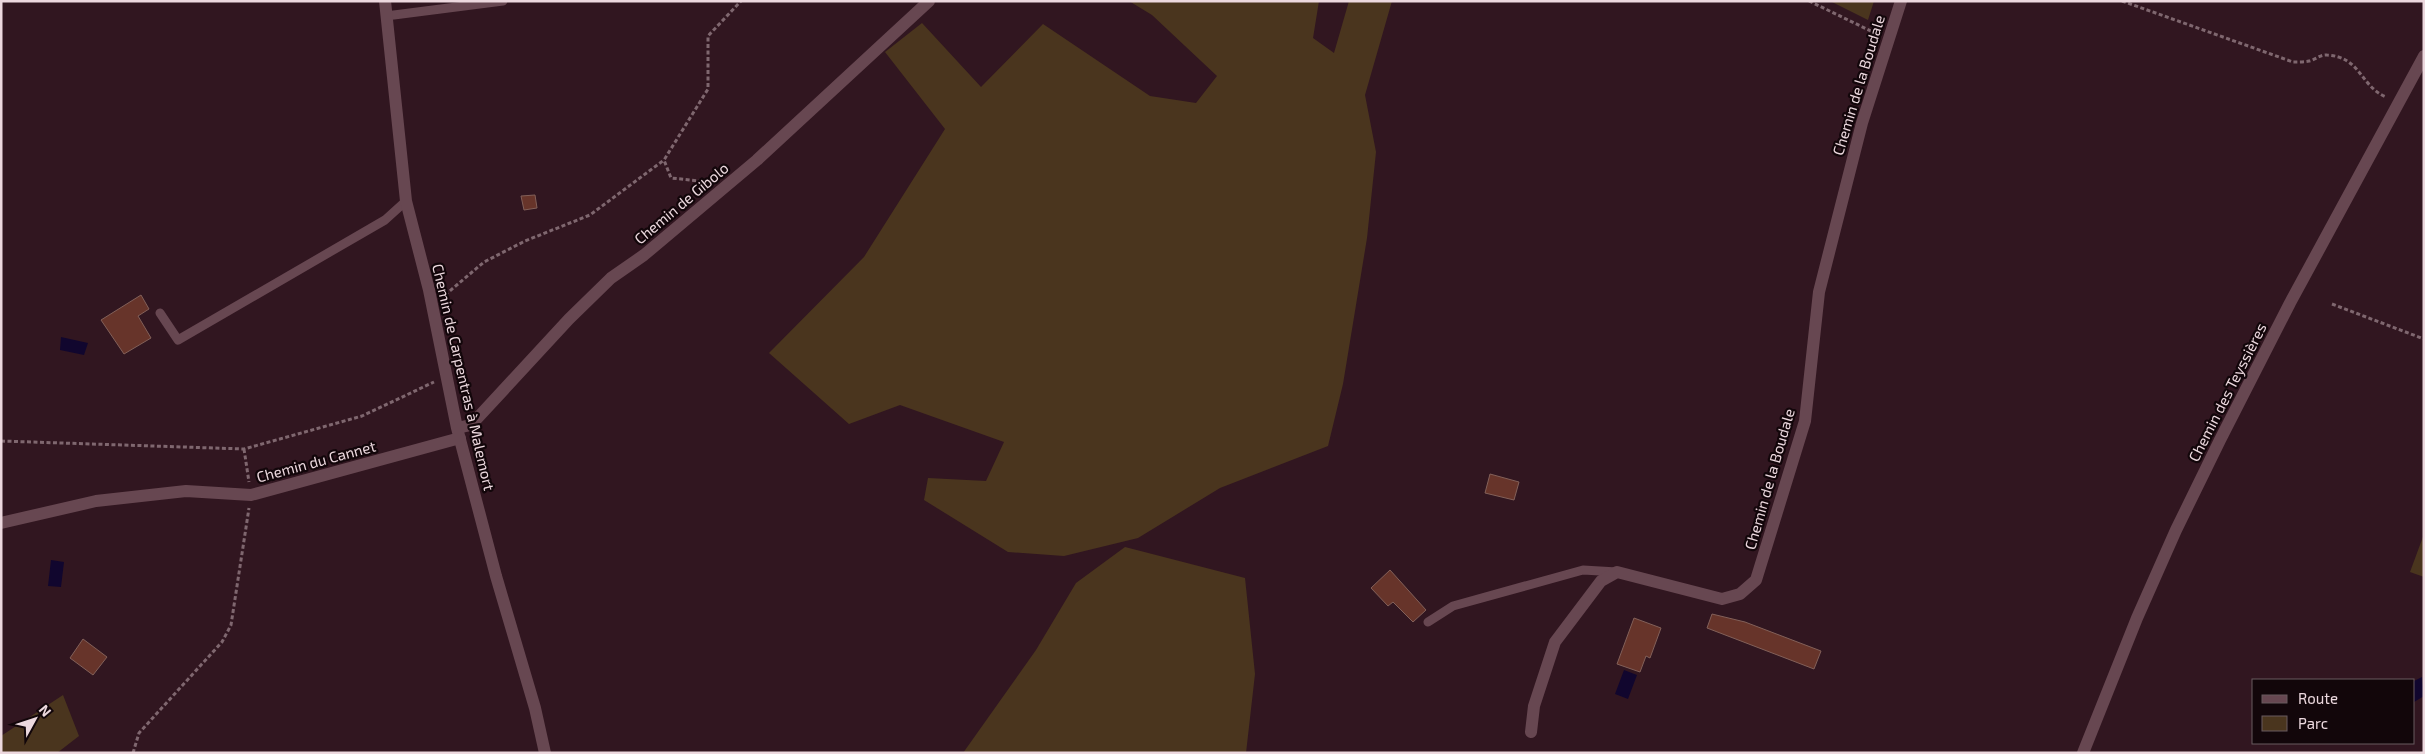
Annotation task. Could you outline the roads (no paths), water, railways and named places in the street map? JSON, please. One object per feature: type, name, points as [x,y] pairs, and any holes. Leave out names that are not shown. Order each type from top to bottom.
[{"type":"street","name":"Chemin de Carpentras à Malemort","points":[[385,1],[406,201],[432,306],[458,433],[546,753]]},
{"type":"street","name":"Chemin de Gibolo","points":[[458,433],[471,425],[611,278],[644,255],[728,184],[858,68],[928,1]]},
{"type":"street","name":"Chemin de la Boudale","points":[[1617,572],[1722,599],[1740,594],[1756,580],[1805,421],[1819,292],[1862,123],[1901,1]]},
{"type":"street","name":"Chemin des Teyssières","points":[[2083,753],[2137,618],[2176,530],[2290,303],[2424,56]]},
{"type":"street","name":"Chemin du Cannet","points":[[4,521],[96,501],[186,492],[251,495],[458,433]]},
{"type":"street","points":[[1531,732],[1534,706],[1555,642],[1601,581],[1617,572]]},
{"type":"lane","points":[[386,16],[503,1]]},
{"type":"lane","points":[[160,313],[178,340],[386,220],[406,201]]},
{"type":"lane","points":[[1428,622],[1453,606],[1584,570],[1617,572]]}]
